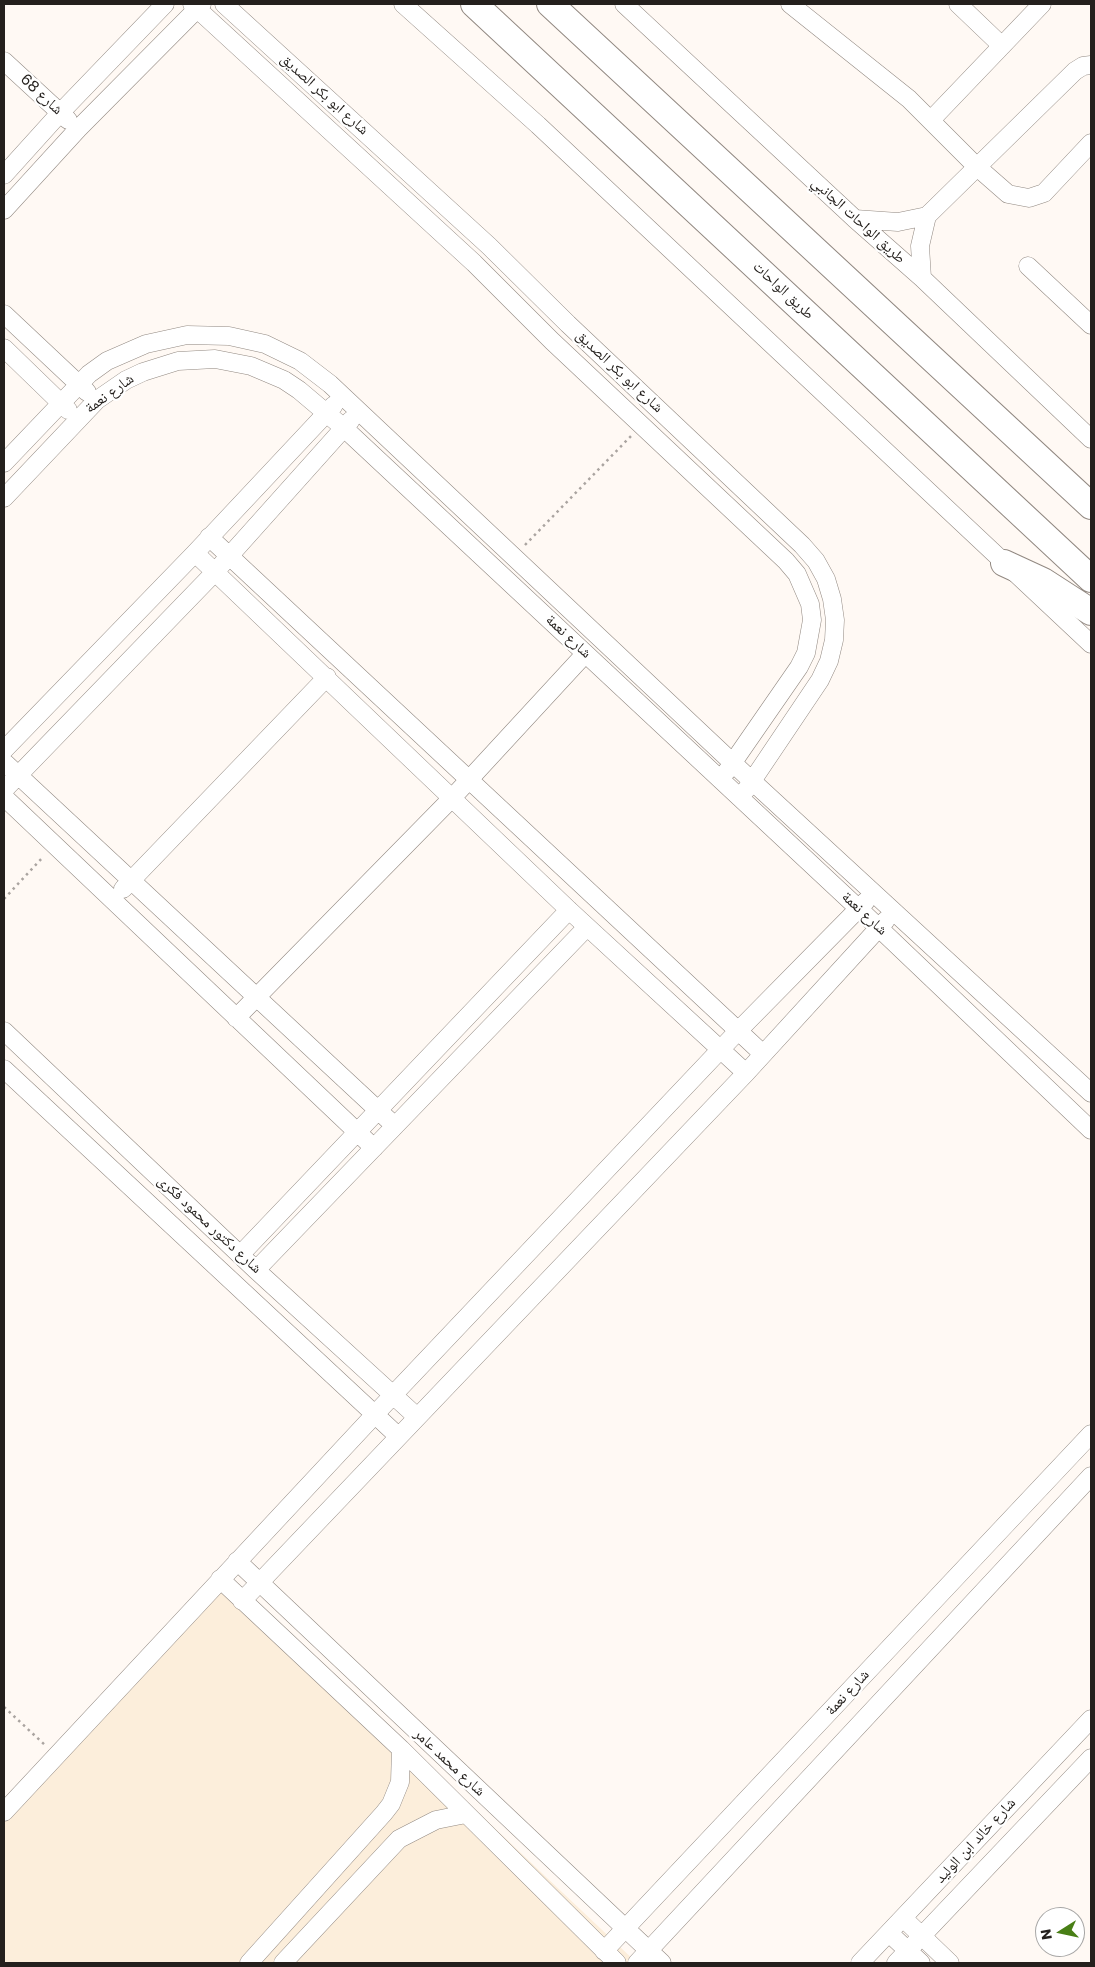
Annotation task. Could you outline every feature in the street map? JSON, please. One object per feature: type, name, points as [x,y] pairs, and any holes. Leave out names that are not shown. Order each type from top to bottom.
[{"type":"highway","name":"طريق الواحات","points":[[474,4],[1091,579]]},
{"type":"highway","points":[[550,4],[1091,506]]},
{"type":"highway","points":[[1004,563],[1043,581],[1091,612]]},
{"type":"street","points":[[4,175],[60,113],[165,4]]},
{"type":"street","name":"شارع ابو بكر الصديق","points":[[224,4],[489,246],[568,324],[802,545],[816,561],[826,579],[832,599],[835,620],[834,640],[828,661],[820,680],[740,798]]},
{"type":"street","points":[[404,4],[545,132],[1091,644]]},
{"type":"street","name":"طريق الواحات الجانبي","points":[[624,4],[855,219],[922,278],[1091,439]]},
{"type":"street","points":[[790,4],[880,73],[931,120],[976,166],[1008,194],[1030,198],[1050,188],[1091,143]]},
{"type":"street","points":[[958,4],[1002,46]]},
{"type":"street","points":[[931,120],[1042,4]]},
{"type":"street","points":[[4,210],[78,129],[197,5]]},
{"type":"street","name":"شارع ابو بكر الصديق","points":[[197,5],[474,263],[786,561],[797,574],[810,604],[810,637],[806,653],[799,668],[720,780]]},
{"type":"street","name":"شارع 68","points":[[4,61],[78,129]]},
{"type":"street","points":[[922,278],[920,246],[927,216],[1075,71],[1083,66],[1091,65]]},
{"type":"street","points":[[855,219],[898,222],[927,216]]},
{"type":"street","points":[[1028,266],[1091,325]]},
{"type":"street","points":[[4,314],[97,400]]},
{"type":"street","name":"شارع نعمة","points":[[4,463],[78,384],[107,361],[146,344],[173,337],[208,334],[247,339],[283,352],[315,371],[359,411],[752,781],[1091,1093]]},
{"type":"street","points":[[4,348],[77,419]]},
{"type":"street","name":"شارع نعمة","points":[[4,498],[97,400],[126,380],[160,365],[178,361],[215,359],[234,361],[268,372],[300,390],[344,428],[858,908],[1091,1130]]},
{"type":"street","points":[[4,750],[195,553],[342,396]]},
{"type":"street","points":[[4,790],[215,572],[359,411]]},
{"type":"street","points":[[209,537],[763,1054]]},
{"type":"street","points":[[195,553],[453,797],[569,910],[746,1073]]},
{"type":"street","points":[[236,1018],[453,797],[585,654]]},
{"type":"street","points":[[112,900],[327,677]]},
{"type":"street","points":[[4,762],[395,1126]]},
{"type":"street","points":[[4,797],[374,1148]]},
{"type":"street","points":[[4,1812],[393,1394],[738,1031],[874,894]]},
{"type":"street","points":[[240,1255],[569,910]]},
{"type":"street","points":[[242,1601],[416,1416],[746,1073],[894,912]]},
{"type":"street","points":[[256,1270],[587,926]]},
{"type":"street","name":"شارع دكتور محمود فكرى","points":[[4,1032],[256,1270],[416,1416]]},
{"type":"street","name":"شارع دكتور محمود فكرى","points":[[4,1069],[398,1436]]},
{"type":"street","points":[[75,1136],[92,1115]]},
{"type":"street","name":"شارع نعمة","points":[[611,1957],[626,1929],[1091,1434]]},
{"type":"street","name":"شارع نعمة","points":[[643,1957],[1091,1476]]},
{"type":"street","name":"شارع محمد عامر","points":[[237,1561],[626,1929],[643,1957],[662,1963]]},
{"type":"street","name":"شارع محمد عامر","points":[[220,1579],[401,1749],[611,1957]]},
{"type":"street","points":[[921,1614],[941,1635]]},
{"type":"street","name":"شارع خالد ابن الوليد","points":[[860,1963],[1091,1719]]},
{"type":"street","points":[[249,1963],[391,1804],[400,1782],[401,1749]]},
{"type":"street","name":"شارع خالد ابن الوليد","points":[[902,1957],[1091,1758]]},
{"type":"street","points":[[282,1963],[400,1839],[436,1820],[466,1814]]},
{"type":"street","points":[[903,1918],[950,1963]]},
{"type":"street","points":[[889,1933],[902,1957],[921,1963]]},
{"type":"path","points":[[513,556],[642,425]]},
{"type":"path","points":[[4,899],[55,845]]},
{"type":"path","points":[[4,1707],[56,1755]]},
{"type":"shaded area","points":[[233,1579],[637,1963],[4,1963],[4,1822]]}]
